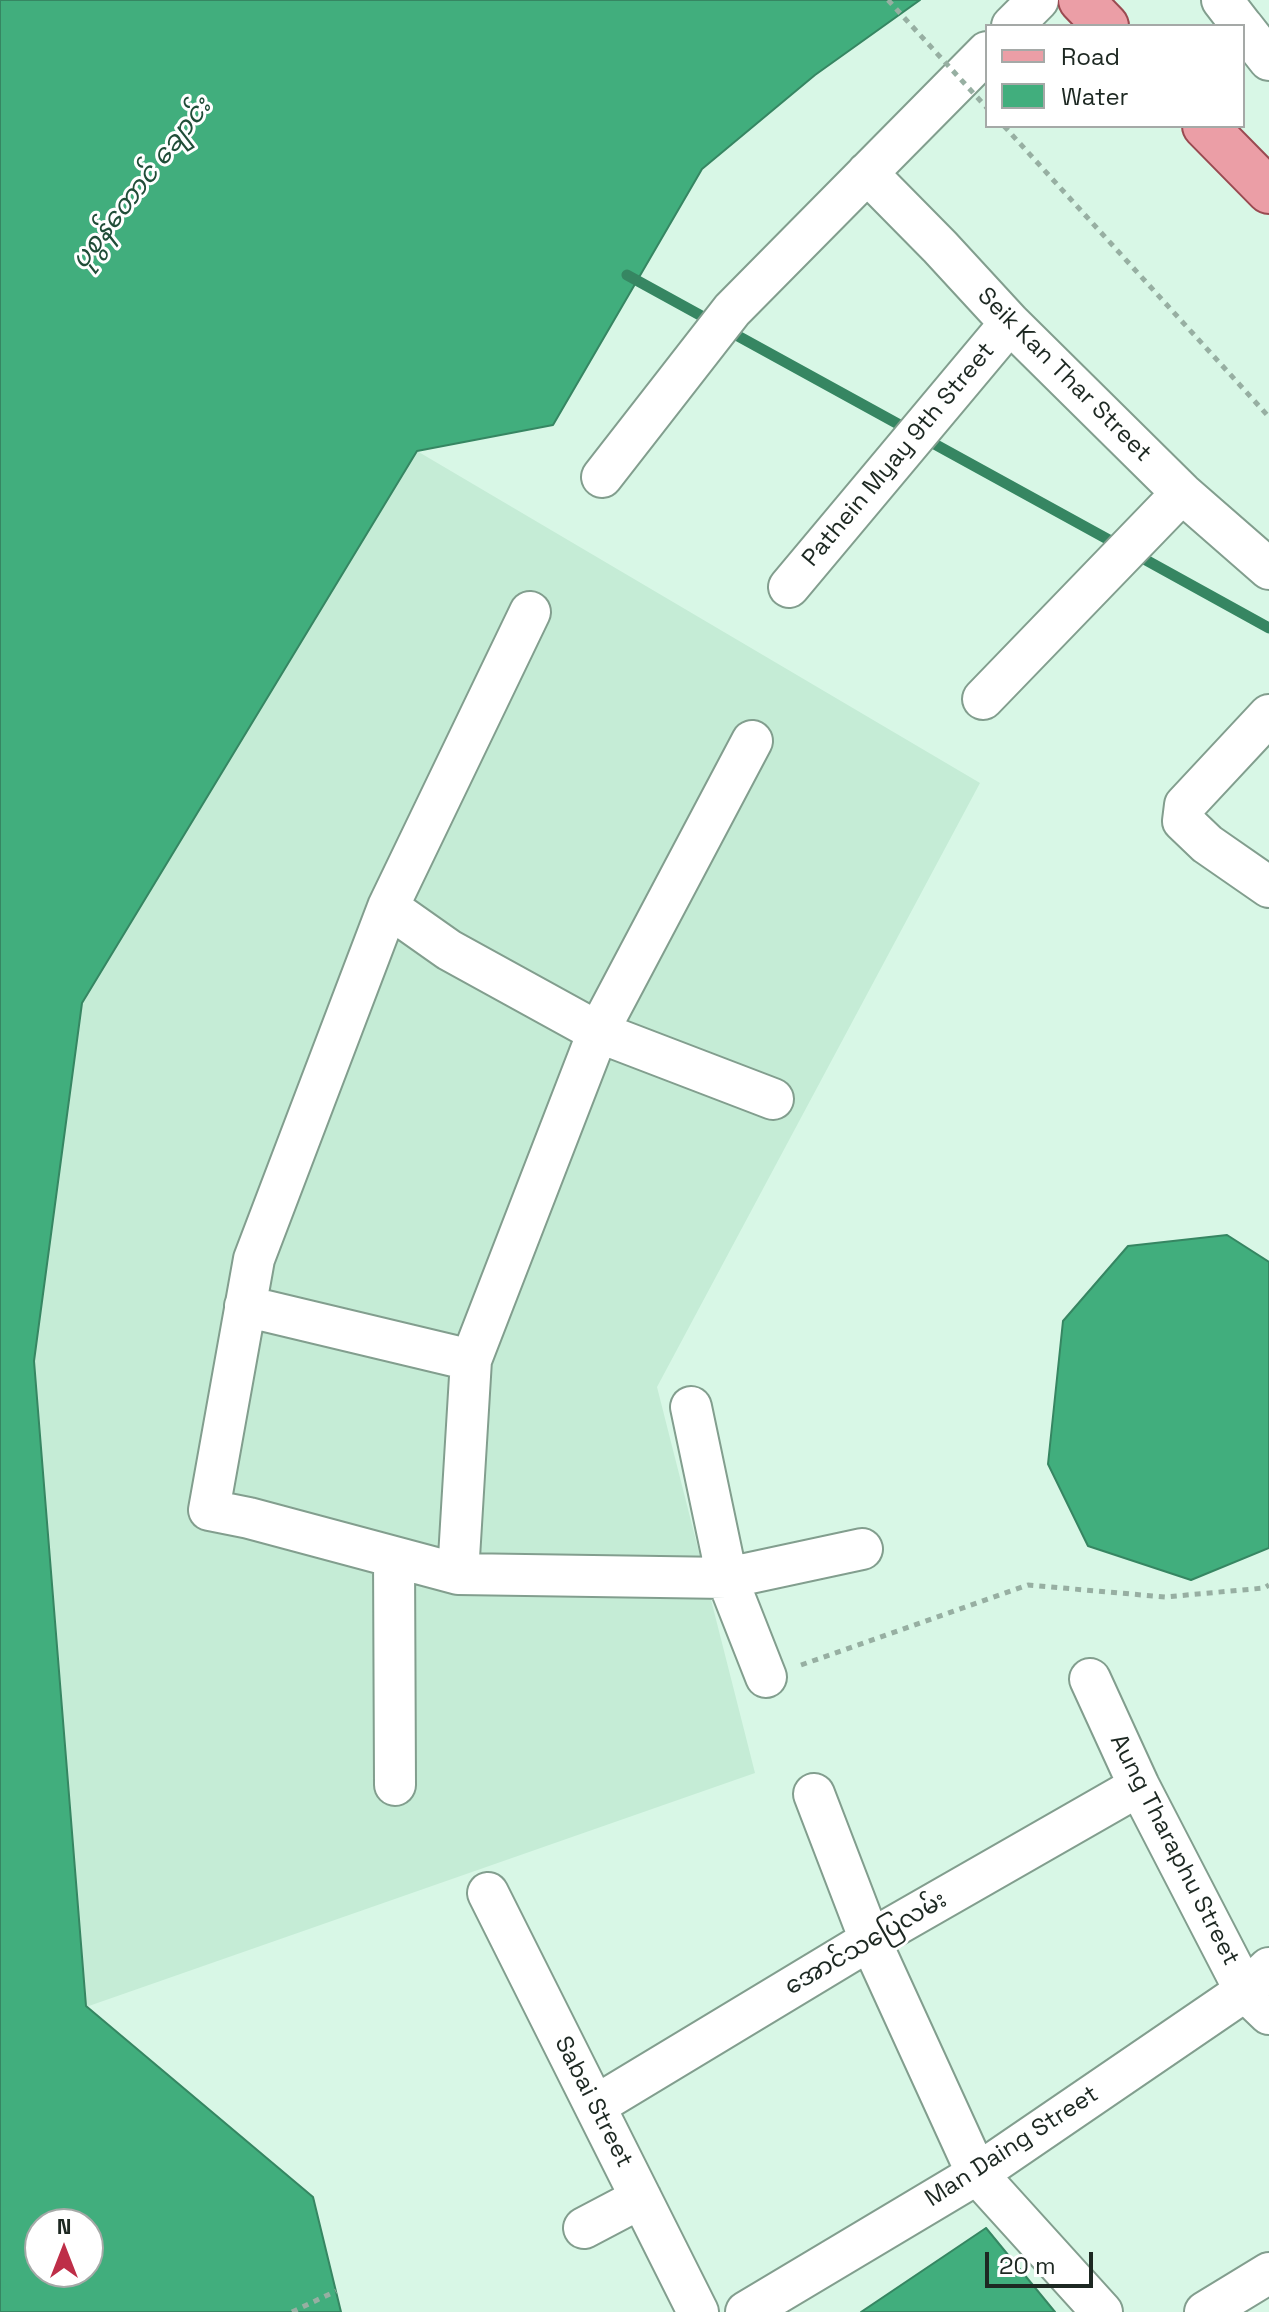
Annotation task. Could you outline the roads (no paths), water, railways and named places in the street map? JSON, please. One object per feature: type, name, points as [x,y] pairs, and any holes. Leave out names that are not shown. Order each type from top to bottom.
[{"type":"main road","points":[[1081,0],[1104,24]]},
{"type":"main road","points":[[1207,128],[1269,191]]},
{"type":"street","points":[[1014,24],[1038,0]]},
{"type":"street","points":[[1222,0],[1241,24]]},
{"type":"street","points":[[1245,29],[1269,60]]},
{"type":"street","points":[[602,477],[732,310],[985,54]]},
{"type":"street","name":"Seik Kan Thar Street","points":[[867,173],[1010,323],[1182,493],[1269,569]]},
{"type":"street","name":"Pathein Myay 9th Street","points":[[789,587],[1010,323]]},
{"type":"street","points":[[983,699],[1182,493]]},
{"type":"street","points":[[530,612],[388,907],[254,1259],[209,1510],[458,1574],[727,1578],[862,1549]]},
{"type":"street","points":[[1269,715],[1185,805],[1183,821],[1207,844],[1269,887]]},
{"type":"street","points":[[458,1574],[471,1360],[598,1032],[752,741]]},
{"type":"street","points":[[388,907],[449,950],[598,1032],[773,1099]]},
{"type":"street","points":[[245,1306],[471,1360]]},
{"type":"street","points":[[691,1407],[727,1578],[766,1677]]},
{"type":"street","points":[[394,1557],[395,1785]]},
{"type":"street","name":"Aung Tharaphu Street","points":[[1090,1679],[1139,1786],[1261,1991]]},
{"type":"street","name":"အောင်သပြေလမ်း","points":[[595,2106],[870,1940],[1139,1786]]},
{"type":"street","points":[[814,1794],[870,1940],[977,2174],[1102,2312]]},
{"type":"street","name":"Sabai Street","points":[[488,1893],[698,2312]]},
{"type":"street","name":"Man Daing Street","points":[[746,2312],[977,2174],[1261,1991]]},
{"type":"street","points":[[584,2228],[641,2198]]},
{"type":"street","points":[[1205,2312],[1260,2292]]},
{"type":"water","name":"ပုစွန်တောင် ချောင်း","points":[[0,0],[920,0],[815,75],[702,169],[553,425],[417,451],[82,1003],[34,1361],[86,2006],[313,2197],[341,2312],[0,2312]]},
{"type":"water","points":[[1227,1235],[1269,1262],[1269,1548],[1191,1580],[1088,1546],[1048,1464],[1063,1321],[1128,1246]]},
{"type":"water","points":[[986,2228],[1055,2312],[861,2312]]},
{"type":"waterway","points":[[627,275],[1120,546]]},
{"type":"waterway","points":[[1135,554],[1269,628]]}]
